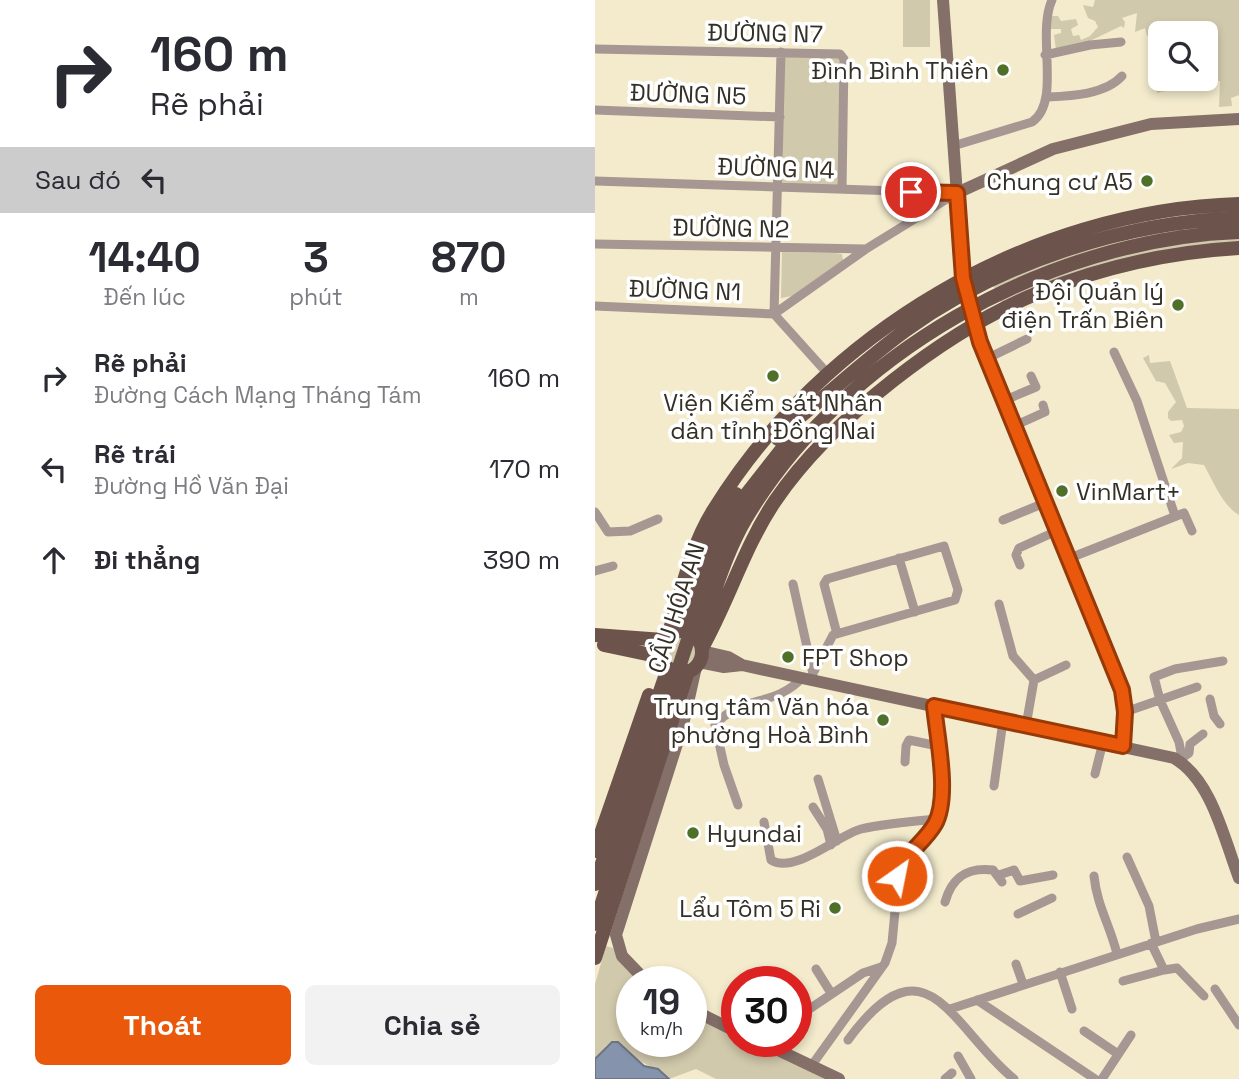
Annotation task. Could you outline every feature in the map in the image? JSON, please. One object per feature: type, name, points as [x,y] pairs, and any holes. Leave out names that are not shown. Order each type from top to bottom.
[{"type":"main road","points":[[595,884],[648,729],[670,636],[695,549],[713,511],[835,378],[892,324],[963,278],[1079,231],[1142,216],[1239,204]]},
{"type":"main road","points":[[790,428],[835,378],[967,293],[1026,265],[1082,246],[1170,225],[1239,218]]},
{"type":"main road","points":[[595,958],[669,735],[682,710],[697,656],[745,521],[802,442],[854,392],[902,352],[972,308],[1055,269],[1104,254],[1152,242],[1239,232]]},
{"type":"main road","points":[[595,643],[664,662],[679,673],[697,656],[724,605],[750,542],[775,501],[812,452],[899,375],[978,326],[1038,293],[1095,273],[1163,256],[1239,248]]},
{"type":"main road","points":[[963,278],[978,326]]},
{"type":"main road","points":[[854,392],[867,402]]},
{"type":"main road","points":[[790,428],[820,425]]},
{"type":"main road","name":"CẦU HÓA AN","points":[[595,924],[717,551],[745,496],[790,428]]},
{"type":"main road","points":[[595,635],[670,636],[697,656]]},
{"type":"main road","points":[[595,851],[664,662]]},
{"type":"main road","points":[[648,729],[669,735]]},
{"type":"street","points":[[943,0],[963,278]]},
{"type":"street","points":[[953,146],[1032,122],[1042,115],[1046,97],[1048,8],[1052,0]]},
{"type":"street","points":[[1045,55],[1090,44],[1121,42]]},
{"type":"street","name":"ĐƯỜNG N7","points":[[595,49],[836,53],[843,57],[842,189]]},
{"type":"street","points":[[781,52],[778,249],[774,314],[835,378]]},
{"type":"street","points":[[1046,97],[1084,93],[1115,83],[1122,76]]},
{"type":"street","name":"ĐƯỜNG N5","points":[[595,110],[780,117]]},
{"type":"street","points":[[774,314],[866,248],[957,193],[1053,149],[1151,124],[1239,119]]},
{"type":"street","name":"ĐƯỜNG N4","points":[[595,181],[957,193]]},
{"type":"street","name":"ĐƯỜNG N2","points":[[595,244],[778,249],[866,248]]},
{"type":"street","name":"ĐƯỜNG N1","points":[[595,306],[774,314]]},
{"type":"street","points":[[978,326],[986,359],[1059,530],[1122,690],[1125,712],[1123,746]]},
{"type":"street","points":[[986,359],[1027,339]]},
{"type":"street","points":[[1114,352],[1140,409],[1175,516]]},
{"type":"street","points":[[1003,401],[1036,387],[1031,376]]},
{"type":"street","points":[[1014,426],[1045,412],[1043,405]]},
{"type":"street","points":[[1003,520],[1047,502]]},
{"type":"street","points":[[595,512],[604,530],[608,532],[631,531],[658,519]]},
{"type":"street","points":[[1070,558],[1185,513],[1192,531]]},
{"type":"street","points":[[1020,565],[1016,555],[1019,548],[1059,530]]},
{"type":"street","points":[[738,805],[724,765],[715,725],[740,705],[778,697],[809,677],[830,638],[837,634],[955,600],[958,590],[944,546],[824,582],[837,634]]},
{"type":"street","points":[[899,558],[915,612]]},
{"type":"street","points":[[595,571],[613,566]]},
{"type":"street","points":[[793,584],[809,677]]},
{"type":"street","points":[[999,604],[1013,656],[1034,680]]},
{"type":"street","points":[[697,656],[724,667],[741,665],[809,677],[1003,722],[1155,752],[1182,761]]},
{"type":"street","points":[[1223,661],[1156,676],[1154,683],[1175,729],[1182,761],[1201,785],[1238,872]]},
{"type":"street","points":[[1034,680],[1066,665]]},
{"type":"street","points":[[1025,726],[1034,680]]},
{"type":"street","points":[[1125,712],[1197,687]]},
{"type":"street","points":[[1210,699],[1214,716],[1220,724]]},
{"type":"street","points":[[812,1065],[881,967],[892,943],[899,869],[937,819],[941,793],[934,706]]},
{"type":"street","points":[[632,966],[622,956],[616,935],[682,710]]},
{"type":"street","points":[[994,786],[1003,722]]},
{"type":"street","points":[[1182,761],[1189,753],[1190,744],[1203,734]]},
{"type":"street","points":[[905,762],[909,740],[938,746]]},
{"type":"street","points":[[1095,774],[1103,742]]},
{"type":"street","points":[[818,779],[834,843]]},
{"type":"street","points":[[813,807],[834,843]]},
{"type":"street","points":[[764,822],[774,862],[805,857],[862,829],[937,819]]},
{"type":"street","points":[[1128,857],[1149,906],[1153,943],[1164,970]]},
{"type":"street","points":[[946,902],[951,884],[963,873],[988,869],[1000,879],[1014,870],[1020,881],[1053,875]]},
{"type":"street","points":[[1094,876],[1098,905],[1112,933],[1118,954]]},
{"type":"street","points":[[1018,914],[1052,898]]},
{"type":"street","points":[[950,1009],[1059,972],[1239,919]]},
{"type":"street","points":[[1016,964],[1023,984]]},
{"type":"street","points":[[812,1007],[863,972],[881,967]]},
{"type":"street","points":[[1123,981],[1177,968],[1204,996]]},
{"type":"street","points":[[816,969],[831,993]]},
{"type":"street","points":[[1059,972],[1072,1009]]},
{"type":"street","points":[[1215,989],[1239,1025]]},
{"type":"street","points":[[848,1040],[871,1011],[899,992],[927,993],[950,1009],[1014,1079]]},
{"type":"street","points":[[977,1000],[1095,1079]]},
{"type":"street","points":[[1084,1031],[1118,1054]]},
{"type":"street","points":[[1102,1079],[1131,1035]]},
{"type":"street","points":[[958,1056],[971,1079]]},
{"type":"street","points":[[794,1057],[839,1079]]},
{"type":"shaded area","points":[[903,0],[930,0],[930,47],[903,47]]},
{"type":"shaded area","points":[[1095,0],[1239,0],[1239,95],[1231,98],[1232,106],[1219,107],[1218,21],[1148,21],[1147,36],[1145,28],[1135,32],[1137,13],[1122,18],[1125,22],[1124,28],[1121,26],[1088,42],[1056,50],[1054,35],[1061,33],[1061,29],[1049,29],[1051,16],[1058,16],[1061,21],[1076,19],[1078,25],[1071,29],[1073,36],[1079,35],[1081,40],[1090,36],[1098,27],[1095,21],[1088,18],[1083,5],[1093,7]]},
{"type":"shaded area","points":[[784,55],[840,58],[839,187],[782,185]]},
{"type":"shaded area","points":[[1239,223],[1239,228],[1201,231],[996,291],[993,285],[1053,261],[1113,244],[1175,231]]},
{"type":"shaded area","points":[[1239,237],[1239,244],[1208,246],[1003,305],[999,299],[1058,273],[1152,247]]},
{"type":"shaded area","points":[[782,252],[835,253],[842,254],[843,260],[792,296],[781,298]]},
{"type":"shaded area","points":[[1149,355],[1150,363],[1170,361],[1187,408],[1239,409],[1239,515],[1223,499],[1204,465],[1188,463],[1171,469],[1182,458],[1183,442],[1174,443],[1169,435],[1181,432],[1184,426],[1182,420],[1171,421],[1168,418],[1168,412],[1176,402],[1165,383],[1156,381],[1143,358]]},
{"type":"shaded area","points":[[681,635],[692,640],[697,651],[692,662],[681,667],[670,662],[665,651],[670,640]]},
{"type":"shaded area","points":[[606,946],[613,948],[627,966],[616,966],[616,1049],[607,1045],[595,1059],[595,984]]},
{"type":"shaded area","points":[[707,1022],[721,1028],[721,1057],[783,1057],[830,1079],[716,1079],[696,1069],[669,1079],[632,1057],[707,1057]]},
{"type":"water","points":[[612,1042],[616,1042],[616,1057],[634,1057],[644,1066],[658,1069],[669,1079],[595,1079],[595,1059]]},
{"type":"place","name":"Đình Bình Thiền","points":[[1003,70]]},
{"type":"place","name":"Chung cư A5","points":[[1147,181]]},
{"type":"place","name":"Đội Quản lý điện Trấn Biên","points":[[1178,305]]},
{"type":"place","name":"Viện Kiểm sát Nhân dân tỉnh Đồng Nai","points":[[773,376]]},
{"type":"place","name":"VinMart+","points":[[1062,491]]},
{"type":"place","name":"FPT Shop","points":[[788,657]]},
{"type":"place","name":"Trung tâm Văn hóa phường Hoà Bình","points":[[883,720]]},
{"type":"place","name":"Hyundai","points":[[693,833]]},
{"type":"place","name":"Lẩu Tôm 5 Ri","points":[[835,908]]},
{"type":"route","points":[[897,876],[902,864],[938,816],[941,780],[934,706],[1123,746],[1125,718],[1122,690],[1099,629],[981,346],[978,326],[963,278],[957,193],[911,192]]}]
